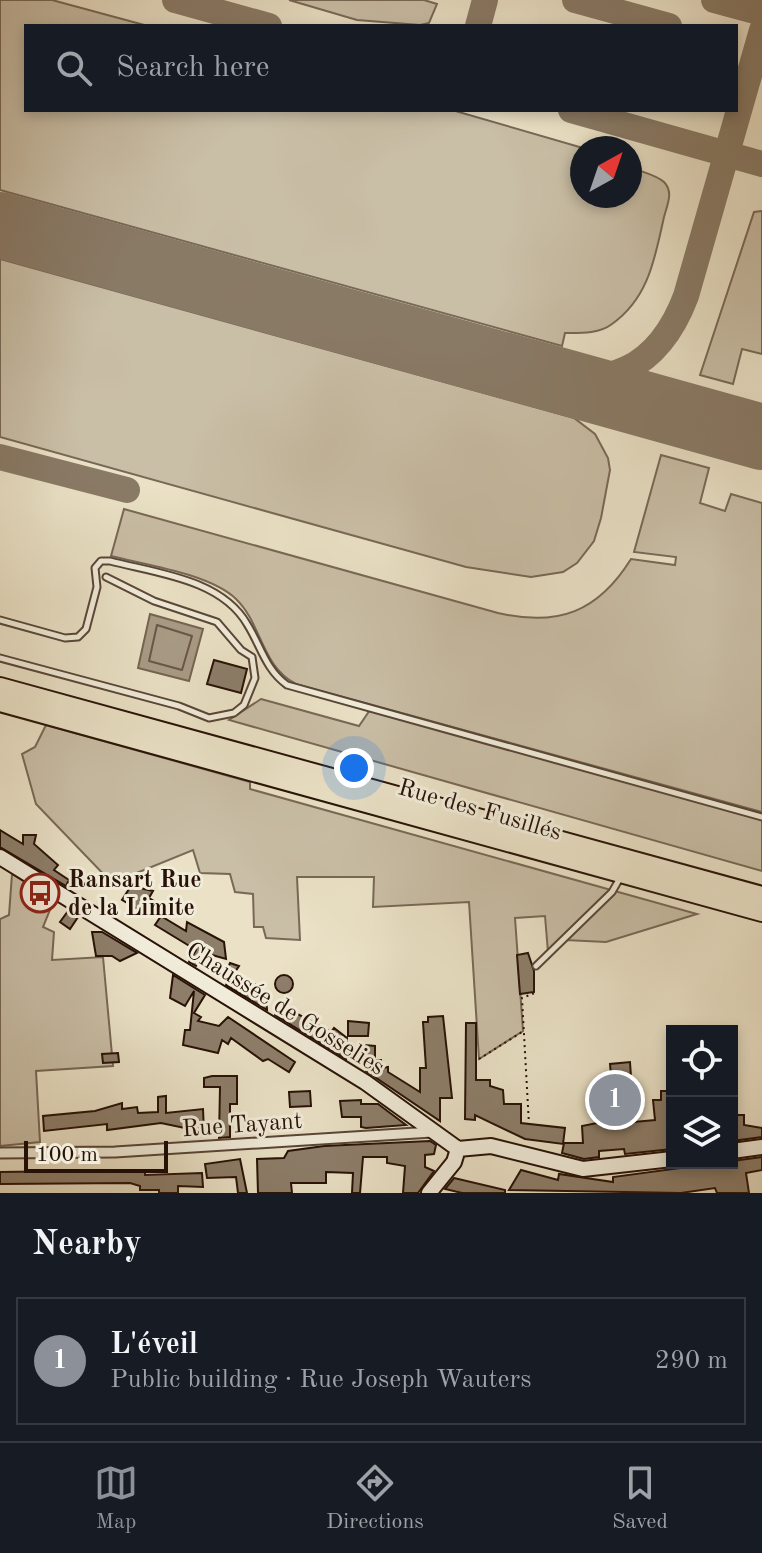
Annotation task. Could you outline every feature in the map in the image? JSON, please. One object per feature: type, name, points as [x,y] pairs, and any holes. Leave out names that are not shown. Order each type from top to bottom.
[{"type":"highway","name":"Rue des Fusillés","points":[[0,687],[762,896]]},
{"type":"highway","name":"Rue des Fusillés","points":[[0,702],[762,912]]},
{"type":"street","name":"Chaussée de Gosselies","points":[[0,857],[365,1082],[438,1131],[458,1149]]},
{"type":"street","name":"Rue Tayant","points":[[0,1153],[115,1152],[438,1131]]},
{"type":"street","points":[[429,1193],[454,1162],[458,1149],[491,1146],[583,1169],[666,1160]]},
{"type":"street","points":[[738,1150],[762,1147]]},
{"type":"lane","points":[[0,620],[65,638],[78,637],[86,629],[97,587],[95,568],[101,561],[110,561],[218,593],[231,601],[248,625],[272,674],[287,685],[762,817]]},
{"type":"lane","points":[[0,658],[179,706],[209,718],[234,713],[244,705],[255,678],[252,657],[241,650],[217,622],[154,601],[106,577]]},
{"type":"lane","points":[[252,657],[261,653]]},
{"type":"lane","points":[[536,966],[612,892],[621,873]]},
{"type":"path","points":[[529,1125],[522,998],[535,993]]},
{"type":"path","points":[[479,1059],[523,1031]]},
{"type":"shaded area","points":[[0,0],[52,0],[141,24],[24,24],[24,112],[459,112],[570,144],[570,208],[642,208],[642,171],[653,175],[664,182],[669,194],[657,247],[642,289],[624,314],[612,324],[595,331],[565,333],[562,346],[0,190]]},
{"type":"shaded area","points":[[289,0],[424,0],[437,4],[429,23],[424,24],[357,20]]},
{"type":"shaded area","points":[[762,211],[762,354],[742,349],[733,384],[700,375],[754,212]]},
{"type":"shaded area","points":[[0,259],[574,418],[595,434],[608,458],[610,470],[594,541],[577,563],[563,572],[531,577],[466,567],[0,437]]},
{"type":"shaded area","points":[[661,455],[709,468],[700,503],[725,511],[731,494],[762,503],[762,812],[296,684],[276,667],[245,609],[225,590],[194,577],[111,556],[124,509],[498,613],[539,618],[558,616],[575,611],[605,592],[631,559],[675,565],[676,557],[634,552]]},
{"type":"shaded area","points":[[261,699],[359,726],[370,710],[762,817],[762,871],[229,720]]},
{"type":"shaded area","points":[[46,725],[250,782],[250,789],[697,914],[606,942],[565,940],[548,952],[545,916],[515,918],[523,1031],[479,1059],[469,902],[373,907],[374,877],[297,877],[300,940],[266,938],[263,927],[254,927],[253,894],[235,892],[230,874],[200,873],[193,850],[112,883],[36,804],[22,754],[35,747]]},
{"type":"shaded area","points":[[12,874],[54,900],[43,927],[54,932],[52,960],[103,957],[113,1066],[36,1071],[40,1142],[0,1146],[0,919],[9,915]]},
{"type":"water","points":[[150,614],[203,629],[189,681],[138,668]]},
{"type":"building","points":[[214,660],[247,669],[241,693],[207,684]]},
{"type":"building","points":[[0,830],[23,844],[23,835],[36,835],[34,844],[58,865],[54,870],[69,880],[66,886],[0,847]]},
{"type":"building","points":[[131,886],[153,891],[149,898],[154,901],[146,914],[122,900]]},
{"type":"building","points":[[68,911],[78,917],[70,929],[60,922]]},
{"type":"building","points":[[161,916],[186,931],[187,922],[224,942],[226,959],[205,953],[196,966],[189,962],[196,950],[155,925]]},
{"type":"building","points":[[92,932],[102,932],[137,953],[120,961],[112,956],[96,956]]},
{"type":"building","points":[[528,953],[534,971],[534,992],[520,994],[517,955]]},
{"type":"building","points":[[230,963],[239,966],[235,972],[256,985],[256,991],[266,997],[267,1010],[226,985],[232,972],[227,970]]},
{"type":"building","points":[[173,975],[205,995],[194,1013],[201,1017],[198,1021],[219,1026],[228,1017],[295,1062],[289,1072],[268,1059],[263,1061],[231,1038],[228,1044],[222,1040],[218,1053],[183,1045],[185,1030],[190,1030],[194,991],[185,1006],[170,998]]},
{"type":"building","points":[[284,975],[293,984],[284,993],[275,984]]},
{"type":"building","points":[[281,1005],[331,1032],[334,1028],[347,1038],[346,1059],[275,1015]]},
{"type":"building","points":[[443,1016],[452,1098],[440,1098],[440,1121],[366,1071],[365,1045],[375,1046],[375,1060],[381,1060],[382,1068],[388,1067],[388,1072],[420,1092],[420,1068],[426,1068],[423,1022],[428,1022],[428,1017]]},
{"type":"building","points":[[348,1021],[369,1023],[368,1036],[348,1036]]},
{"type":"building","points":[[466,1023],[476,1023],[476,1080],[490,1080],[490,1086],[503,1090],[504,1104],[521,1104],[521,1123],[565,1128],[563,1144],[525,1139],[475,1115],[475,1120],[465,1119]]},
{"type":"building","points":[[118,1053],[119,1062],[103,1063],[102,1054]]},
{"type":"building","points":[[630,1062],[634,1122],[655,1120],[653,1100],[661,1100],[661,1091],[666,1091],[666,1150],[625,1154],[624,1149],[599,1151],[599,1157],[584,1159],[562,1153],[564,1143],[583,1143],[582,1126],[622,1118],[619,1075],[611,1076],[610,1064]]},
{"type":"building","points":[[237,1076],[237,1104],[230,1104],[230,1137],[219,1138],[220,1087],[204,1087],[204,1078]]},
{"type":"building","points":[[310,1091],[311,1106],[290,1107],[289,1092]]},
{"type":"building","points":[[166,1096],[166,1113],[203,1109],[204,1132],[161,1123],[107,1130],[107,1124],[44,1131],[43,1116],[95,1111],[122,1103],[122,1109],[137,1107],[138,1113],[158,1112],[158,1097]]},
{"type":"building","points":[[361,1100],[361,1104],[378,1104],[406,1125],[366,1128],[361,1127],[361,1117],[342,1117],[340,1101]]},
{"type":"building","points":[[738,1115],[744,1115],[744,1125],[762,1128],[762,1137],[738,1140]]},
{"type":"building","points":[[430,1141],[436,1145],[434,1154],[425,1155],[425,1167],[434,1171],[418,1193],[403,1193],[405,1166],[387,1163],[387,1157],[363,1157],[360,1193],[352,1193],[353,1173],[326,1172],[326,1183],[291,1183],[292,1193],[258,1193],[257,1159],[284,1158],[288,1151],[324,1146]]},
{"type":"building","points":[[762,1157],[762,1170],[746,1173],[749,1193],[717,1193],[715,1188],[681,1193],[509,1190],[521,1170],[558,1180],[559,1174],[613,1182],[613,1177],[673,1169],[738,1169],[738,1160]]},
{"type":"building","points":[[240,1159],[247,1193],[238,1193],[236,1177],[207,1178],[205,1164]]},
{"type":"building","points":[[145,1170],[145,1175],[202,1173],[203,1187],[178,1186],[178,1193],[159,1193],[159,1190],[140,1190],[140,1186],[130,1183],[0,1184],[0,1172]]},
{"type":"building","points":[[454,1178],[505,1190],[505,1193],[462,1193],[445,1189]]},
{"type":"taxiway","points":[[175,0],[262,24]]},
{"type":"taxiway","points":[[479,24],[485,0]]},
{"type":"taxiway","points":[[575,0],[662,24]]},
{"type":"taxiway","points":[[714,0],[762,13]]},
{"type":"taxiway","points":[[532,372],[584,379],[606,376],[627,369],[645,358],[661,342],[686,296],[762,30]]},
{"type":"taxiway","points":[[578,112],[762,164]]},
{"type":"taxiway","points":[[0,457],[127,490]]},
{"type":"runway","points":[[0,225],[762,437]]},
{"type":"place","name":"Ransart Rue de la Limite","points":[[40,893]]},
{"type":"place","name":"L'éveil","points":[[615,1100]]}]
